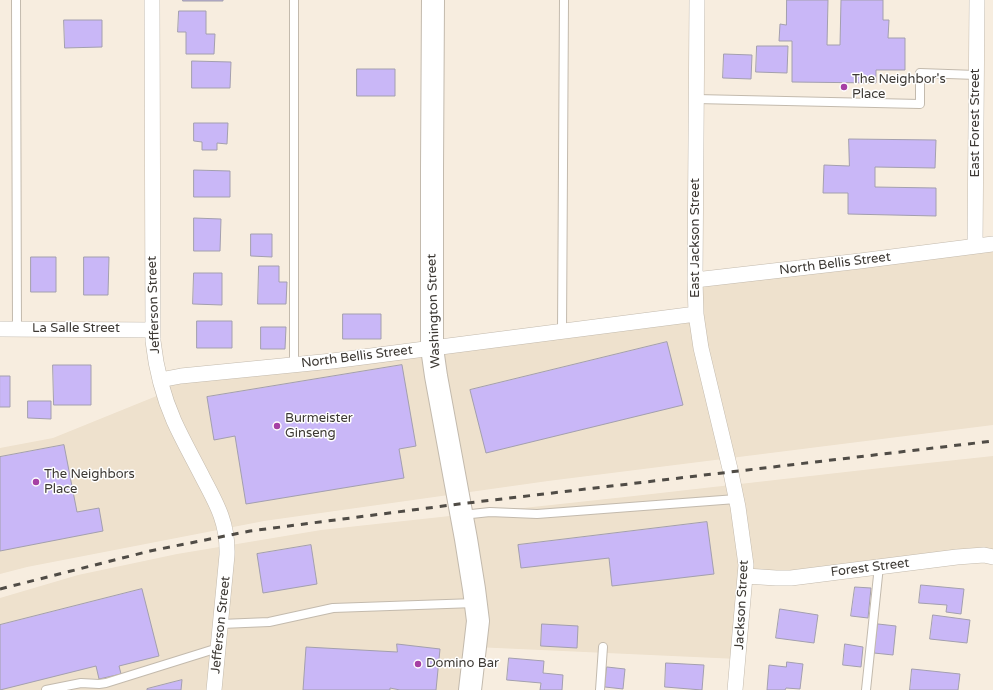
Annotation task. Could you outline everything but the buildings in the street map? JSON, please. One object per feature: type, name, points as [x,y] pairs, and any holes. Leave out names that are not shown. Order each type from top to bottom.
[{"type":"street","name":"Jefferson Street","points":[[152,0],[152,330],[154,355],[167,403],[174,420],[225,525],[228,555],[214,690]]},
{"type":"street","name":"Washington Street","points":[[433,0],[432,348],[476,603],[478,621],[470,690]]},
{"type":"street","name":"East Jackson Street","points":[[697,0],[696,314],[701,348],[731,473]]},
{"type":"street","name":"East Forest Street","points":[[975,246],[977,0]]},
{"type":"street","name":"North Bellis Street","points":[[695,280],[993,244]]},
{"type":"street","name":"North Bellis Street","points":[[160,380],[186,375],[321,362],[696,314]]},
{"type":"street","name":"La Salle Street","points":[[0,329],[152,330]]},
{"type":"street","name":"Jackson Street","points":[[731,473],[746,565],[735,690]]},
{"type":"street","name":"Forest Street","points":[[746,576],[791,578],[969,556],[984,555],[993,557]]},
{"type":"lane","points":[[16,0],[17,329]]},
{"type":"lane","points":[[294,0],[294,365]]},
{"type":"lane","points":[[562,331],[564,0]]},
{"type":"lane","points":[[696,99],[920,104],[920,73],[976,75]]},
{"type":"lane","points":[[461,515],[490,512],[537,514],[736,499]]},
{"type":"lane","points":[[866,690],[879,566]]},
{"type":"lane","points":[[221,624],[269,622],[333,608],[476,603]]},
{"type":"lane","points":[[600,690],[603,647]]},
{"type":"lane","points":[[46,690],[81,684],[106,683],[218,648]]},
{"type":"shaded area","points":[[993,244],[993,425],[548,481],[264,521],[27,567],[0,574],[0,448],[53,438],[164,393],[160,380],[696,314],[695,280]]},
{"type":"shaded area","points":[[993,456],[993,557],[746,576],[738,659],[475,647],[470,690],[0,690],[0,598],[78,575],[177,554],[321,530]]},
{"type":"railway","points":[[0,589],[150,551],[250,531],[459,504],[993,441]]},
{"type":"place","name":"The Neighbor's Place","points":[[844,87]]},
{"type":"place","name":"Burmeister Ginseng","points":[[277,426]]},
{"type":"place","name":"The Neighbors Place","points":[[36,482]]},
{"type":"place","name":"Domino Bar","points":[[418,664]]}]
